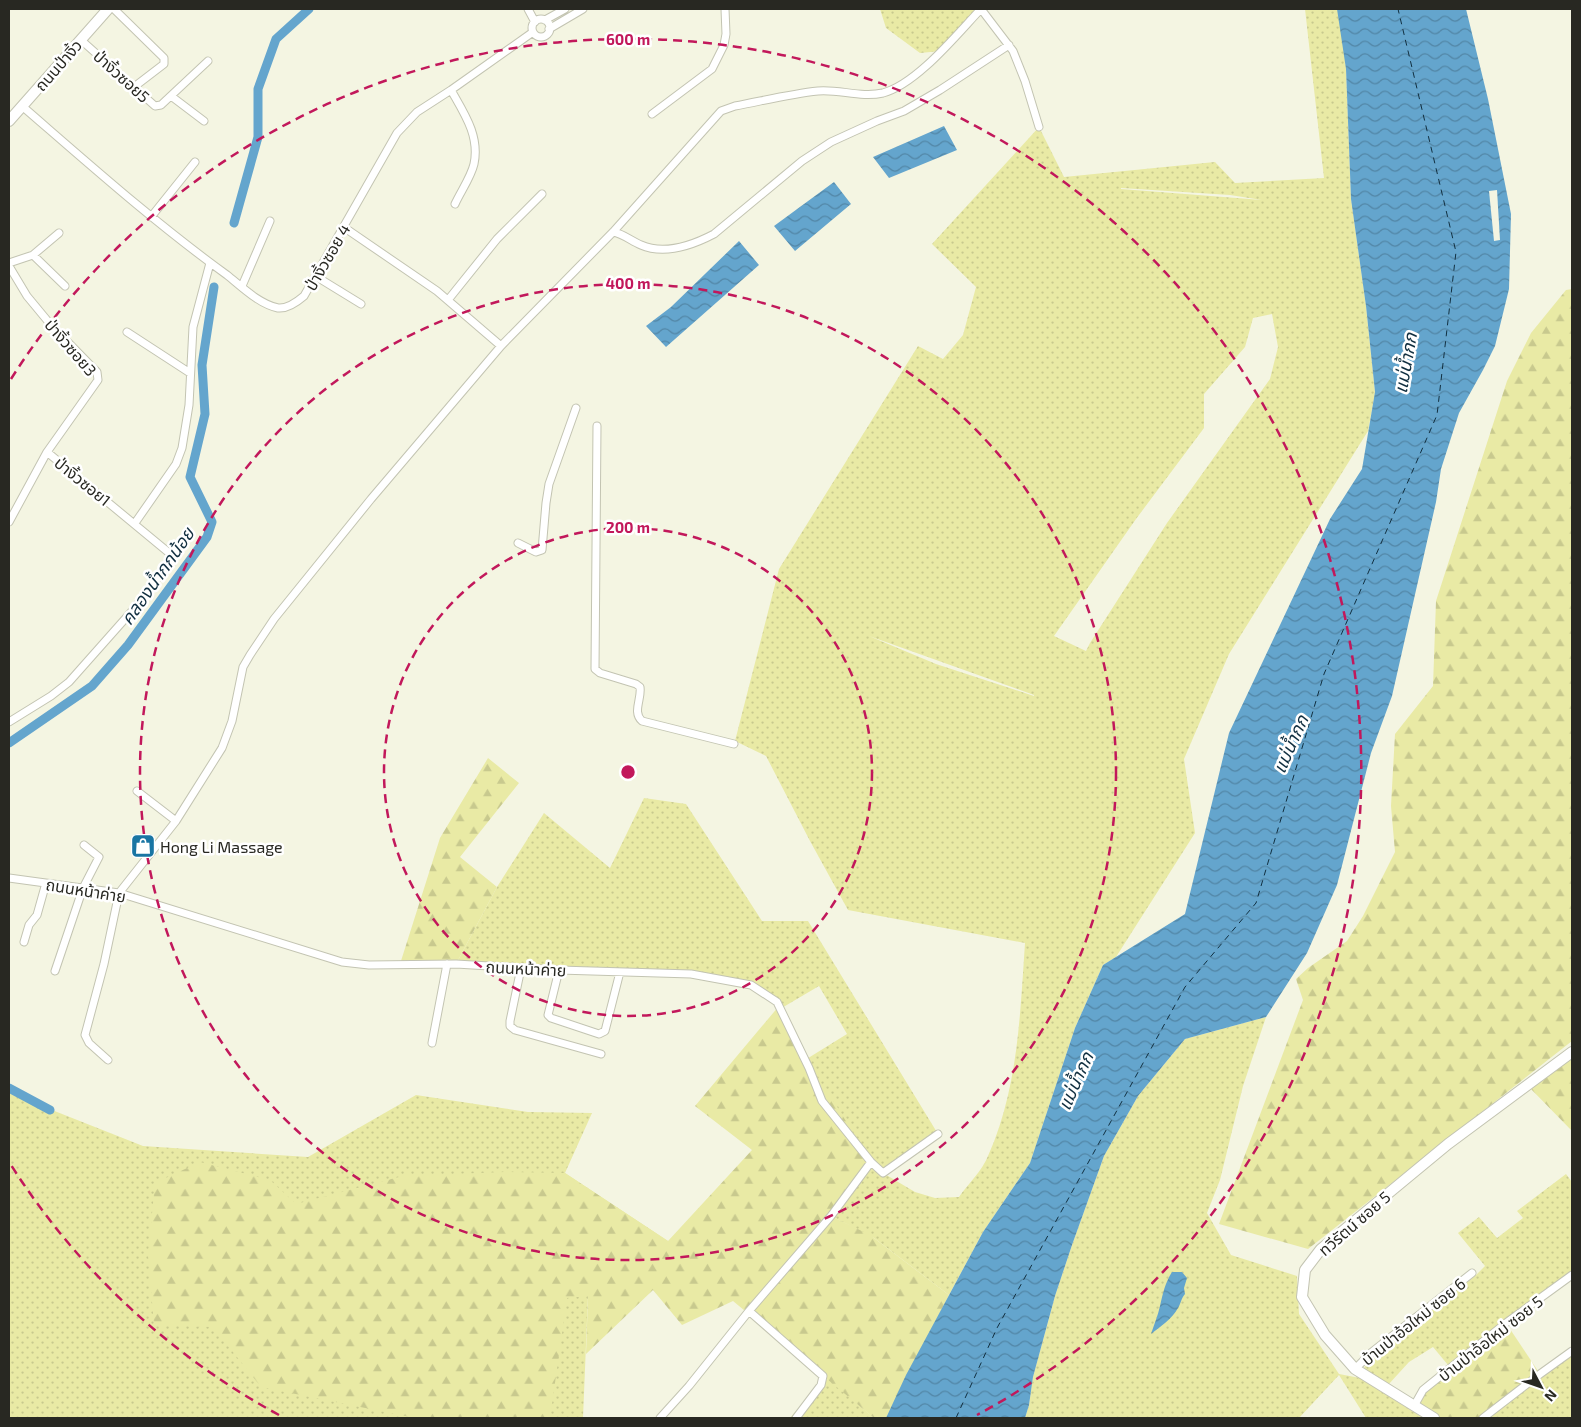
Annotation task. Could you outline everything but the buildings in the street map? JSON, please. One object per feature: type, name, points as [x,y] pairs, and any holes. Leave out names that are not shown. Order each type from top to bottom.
[{"type":"street","name":"ถนนป่างิ้ว","points":[[9,121],[108,9]]},
{"type":"street","points":[[114,9],[164,58],[164,64],[160,69],[134,87]]},
{"type":"street","points":[[528,9],[534,22],[532,26],[533,32],[536,35],[542,36],[547,34],[549,29],[583,9]]},
{"type":"street","points":[[534,22],[540,19],[546,20],[565,9]]},
{"type":"street","points":[[652,114],[712,69],[724,45],[726,34],[725,9]]},
{"type":"street","points":[[108,1060],[89,1043],[85,1035],[104,964],[119,893],[176,821],[222,748],[232,721],[243,667],[254,648],[274,620],[371,499],[501,346],[613,232],[721,111],[735,106],[820,90],[853,94],[883,93],[902,84],[925,68],[981,9],[1013,51],[1038,127]]},
{"type":"street","points":[[546,20],[549,29]]},
{"type":"street","name":"ป่างิ้วซอย 4","points":[[22,106],[151,217],[260,301],[279,308],[295,304],[304,296],[345,228],[397,133],[417,112],[533,32]]},
{"type":"street","name":"ป่างิ้วซอย5","points":[[81,40],[155,106],[161,105],[208,61]]},
{"type":"street","points":[[613,232],[653,248],[679,248],[704,240],[714,234],[802,161],[831,142],[904,111],[1009,45]]},
{"type":"street","points":[[451,90],[469,122],[476,144],[474,165],[455,204]]},
{"type":"street","points":[[171,96],[204,121]]},
{"type":"street","points":[[151,217],[196,162]]},
{"type":"street","points":[[448,300],[497,239],[542,194]]},
{"type":"street","points":[[242,286],[270,221]]},
{"type":"street","points":[[345,228],[448,300],[501,346]]},
{"type":"street","points":[[9,265],[33,255],[59,233]]},
{"type":"street","points":[[33,255],[65,286]]},
{"type":"street","points":[[134,523],[176,464],[182,448],[189,405],[193,327],[210,263]]},
{"type":"street","name":"ป่างิ้วซอย3","points":[[9,265],[28,296],[51,325],[97,372],[98,380],[47,452]]},
{"type":"street","points":[[316,277],[361,304]]},
{"type":"street","points":[[127,332],[190,373]]},
{"type":"street","points":[[518,543],[536,552],[542,550],[549,484],[576,408]]},
{"type":"street","points":[[598,426],[595,669],[600,673],[636,684],[640,687],[641,692],[637,713],[642,721],[734,744]]},
{"type":"street","name":"ป่างิ้วซอย1","points":[[9,522],[47,452],[134,523],[168,552],[171,557],[170,562],[132,611],[69,682],[51,696],[9,722]]},
{"type":"street","points":[[137,791],[176,821]]},
{"type":"street","points":[[55,971],[83,888],[99,857],[84,845]]},
{"type":"street","name":"ถนนหน้าค่าย","points":[[9,878],[119,893],[342,962],[369,965],[447,964],[691,974],[751,985],[777,1002],[809,1068],[822,1101],[871,1162]]},
{"type":"street","points":[[24,942],[29,925],[38,915],[46,883]]},
{"type":"street","points":[[432,1043],[447,964]]},
{"type":"street","points":[[521,968],[510,1026],[515,1030],[601,1054]]},
{"type":"street","points":[[559,970],[548,1015],[551,1018],[599,1034],[605,1031],[620,972]]},
{"type":"street","name":"ทวีรัตน์ ซอย 5","points":[[1434,1418],[1355,1369],[1325,1335],[1302,1297],[1305,1270],[1321,1249],[1448,1144],[1572,1052]]},
{"type":"street","points":[[660,1418],[831,1216],[871,1162],[883,1173],[938,1134]]},
{"type":"street","name":"บ้านป่าอ้อใหม่ ซอย 6","points":[[1355,1369],[1372,1352],[1472,1272]]},
{"type":"street","name":"บ้านป่าอ้อใหม่ ซอย 5","points":[[1414,1406],[1423,1390],[1506,1323],[1572,1275]]},
{"type":"street","points":[[750,1311],[823,1376],[821,1385],[796,1418]]},
{"type":"street","points":[[1483,1418],[1572,1351]]},
{"type":"green space","points":[[880,9],[981,9],[941,51],[920,53],[886,28]]},
{"type":"green space","points":[[1305,9],[1341,9],[1346,69],[1351,199],[1366,306],[1375,393],[1368,431],[1229,654],[1184,759],[1195,833],[1116,957],[1103,965],[1075,1028],[1030,1163],[983,1232],[949,1295],[874,1238],[831,1216],[809,1068],[805,1060],[847,1034],[819,986],[780,1009],[777,1002],[751,985],[725,980],[620,972],[456,964],[497,887],[544,813],[610,868],[644,798],[686,804],[762,921],[808,921],[938,1134],[883,1173],[915,1192],[935,1198],[959,1197],[985,1162],[1006,1105],[1016,1052],[1025,943],[848,910],[766,756],[735,741],[779,569],[918,346],[943,359],[963,335],[976,287],[932,244],[1039,127],[1064,177],[1215,162],[1235,183],[1324,178]],"holes":[[[1121,189],[1230,195],[1262,200]],[[1272,314],[1278,347],[1270,379],[1167,523],[1086,651],[1054,636],[1136,519],[1204,428],[1204,394],[1245,347],[1253,318]],[[869,636],[1034,696],[936,664]]]},
{"type":"green space","points":[[1572,289],[1572,1041],[1308,1249],[1219,1224],[1303,1000],[1296,979],[1308,968],[1347,941],[1363,916],[1395,852],[1391,806],[1395,734],[1433,686],[1436,601],[1507,381],[1531,333],[1566,290]]},
{"type":"green space","points":[[488,758],[519,783],[460,857],[497,887],[456,964],[400,964],[440,838]]},
{"type":"green space","points":[[779,1006],[809,1068],[836,1105],[871,1162],[831,1216],[870,1235],[949,1295],[886,1418],[874,1418],[733,1301],[682,1325],[653,1290],[586,1354],[588,1296],[567,1298],[550,1418],[415,1418],[261,1387],[213,1327],[154,1325],[148,1255],[155,1183],[200,1162],[270,1180],[296,1204],[403,1176],[505,1172],[565,1173],[668,1241],[752,1150],[695,1106]]},
{"type":"green space","points":[[1266,1017],[1243,1086],[1220,1180],[1207,1213],[1231,1255],[1297,1276],[1299,1314],[1339,1374],[1360,1378],[1423,1418],[1366,1418],[1339,1375],[1299,1418],[1025,1418],[1033,1377],[1055,1296],[1072,1245],[1104,1156],[1138,1096],[1185,1039]]},
{"type":"green space","points":[[1572,1052],[1572,1131],[1530,1088]]},
{"type":"green space","points":[[9,1093],[143,1146],[308,1157],[416,1095],[528,1112],[592,1113],[565,1173],[668,1241],[588,1296],[583,1418],[9,1418]]},
{"type":"green space","points":[[1566,1174],[1572,1182],[1572,1273],[1448,1365],[1433,1347],[1409,1362],[1388,1385],[1364,1368],[1368,1361],[1485,1266],[1458,1233],[1479,1217],[1497,1238],[1523,1218],[1517,1211]]},
{"type":"green space","points":[[1506,1323],[1540,1374],[1483,1418],[1435,1418],[1414,1406],[1423,1390]]},
{"type":"green space","points":[[1572,1353],[1572,1418],[1483,1418]]},
{"type":"green space","points":[[829,1379],[874,1418],[790,1418],[823,1380]]},
{"type":"water","name":"แม่น้ำกก","points":[[1337,9],[1466,9],[1488,99],[1511,214],[1509,289],[1495,346],[1459,413],[1441,469],[1436,502],[1392,696],[1371,753],[1337,885],[1307,953],[1266,1017],[1185,1039],[1138,1096],[1104,1156],[1072,1245],[1055,1296],[1033,1377],[1025,1418],[886,1418],[906,1375],[983,1232],[1030,1163],[1075,1028],[1103,965],[1185,914],[1229,733],[1330,519],[1362,469],[1375,392],[1366,306],[1351,199],[1346,69]]},
{"type":"water","points":[[944,126],[957,150],[889,178],[873,157]]},
{"type":"water","points":[[834,182],[851,204],[795,251],[774,226]]},
{"type":"water","points":[[739,241],[759,265],[666,347],[646,326],[671,307]]},
{"type":"water","points":[[1172,1272],[1182,1272],[1187,1278],[1184,1288],[1185,1294],[1173,1316],[1151,1334],[1164,1288]]},
{"type":"pier","points":[[1497,190],[1500,240],[1494,241],[1489,191]]},
{"type":"waterway","name":"คลองน้ำกกน้อย","points":[[234,223],[258,137],[258,89],[276,39],[309,9]]},
{"type":"waterway","name":"คลองน้ำกกน้อย","points":[[9,743],[92,686],[128,645],[207,537],[212,522],[190,477],[205,414],[202,365],[214,287]]},
{"type":"waterway","name":"คลองน้ำกกน้อย","points":[[9,1088],[50,1110]]},
{"type":"ferry route","points":[[956,1418],[997,1328],[1185,987],[1256,903],[1324,674],[1437,415],[1456,252],[1398,9]]},
{"type":"place","name":"Hong Li Massage","points":[[143,846]]}]
